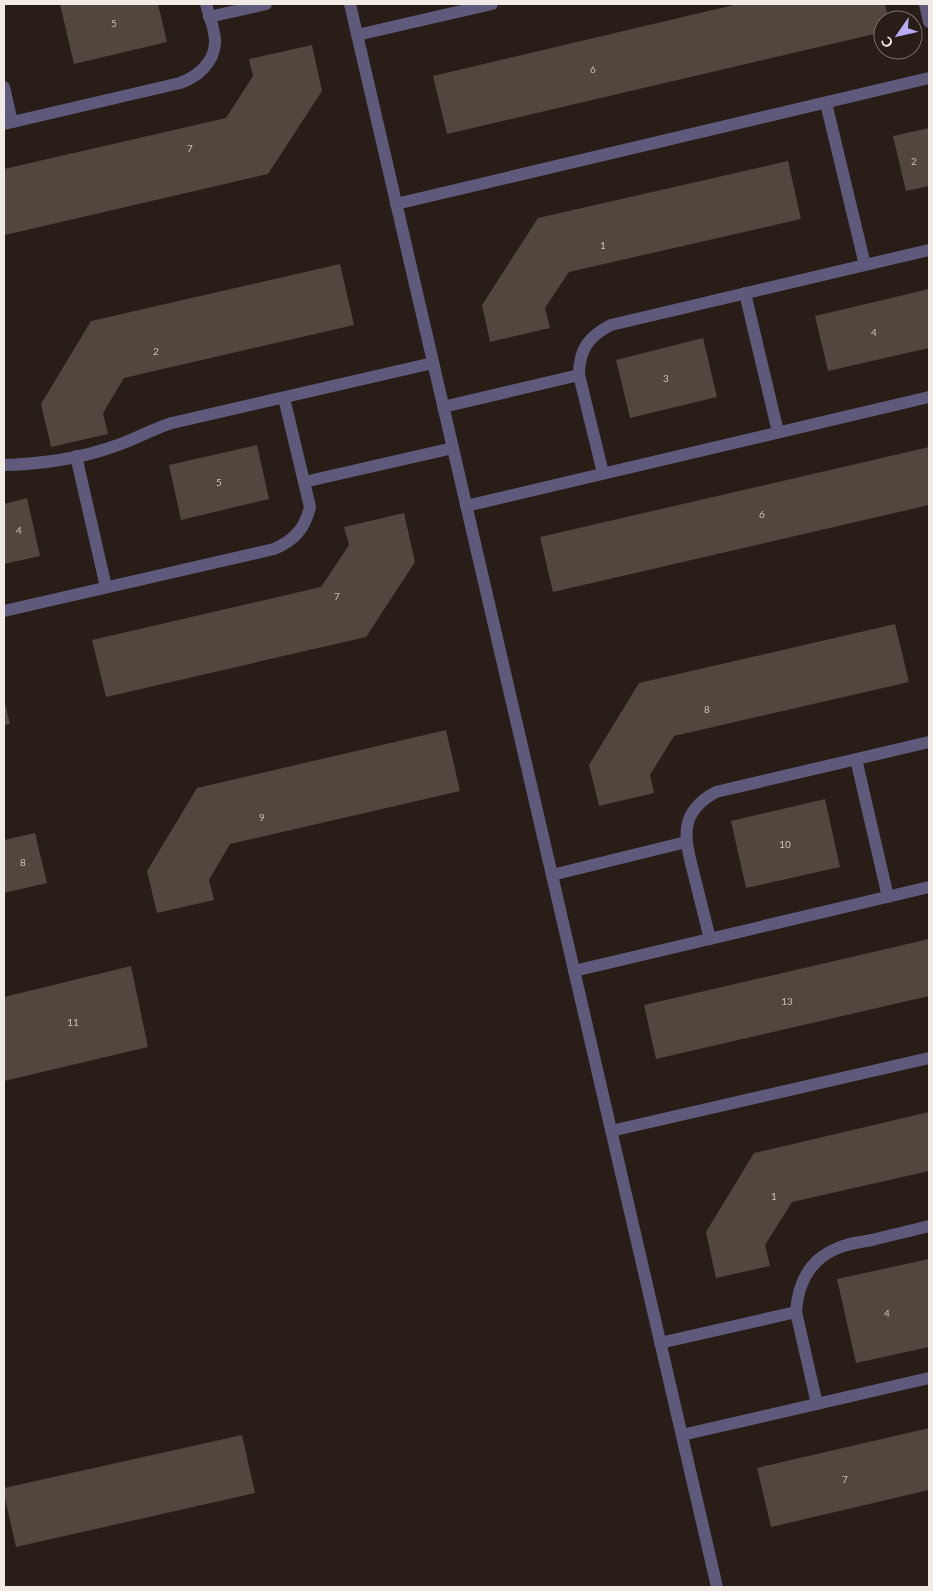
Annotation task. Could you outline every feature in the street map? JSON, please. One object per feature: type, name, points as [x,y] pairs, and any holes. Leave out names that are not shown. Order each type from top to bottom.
[{"type":"street","points":[[4,87],[8,123],[180,83],[190,79],[200,73],[207,65],[215,42],[206,4]]},
{"type":"street","points":[[209,17],[266,4]]},
{"type":"street","points":[[350,4],[717,1587]]},
{"type":"street","points":[[357,35],[492,4]]},
{"type":"street","points":[[925,4],[929,22]]},
{"type":"street","points":[[396,204],[929,78]]},
{"type":"street","points":[[826,103],[865,265]]},
{"type":"street","points":[[603,473],[579,375],[582,353],[589,340],[599,331],[611,325],[929,250]]},
{"type":"street","points":[[745,294],[778,432]]},
{"type":"street","points":[[4,465],[32,464],[76,456],[113,447],[159,427],[433,363]]},
{"type":"street","points":[[443,407],[579,375]]},
{"type":"street","points":[[466,506],[929,397]]},
{"type":"street","points":[[4,611],[274,549],[285,544],[298,534],[307,519],[310,507],[284,398]]},
{"type":"street","points":[[304,482],[453,448]]},
{"type":"street","points":[[76,456],[106,587]]},
{"type":"street","points":[[710,939],[686,842],[688,821],[692,812],[706,798],[716,792],[929,742]]},
{"type":"street","points":[[856,759],[888,897]]},
{"type":"street","points":[[552,875],[686,842]]},
{"type":"street","points":[[574,971],[929,887]]},
{"type":"street","points":[[611,1131],[929,1058]]},
{"type":"street","points":[[817,1404],[796,1312],[797,1296],[806,1275],[823,1256],[839,1247],[929,1226]]},
{"type":"street","points":[[660,1343],[796,1312]]},
{"type":"street","points":[[682,1435],[929,1378]]},
{"type":"building","points":[[60,4],[158,4],[167,42],[74,64]]},
{"type":"building","points":[[738,4],[885,4],[886,10],[873,10],[873,34],[447,134],[433,76]]},
{"type":"building","points":[[312,45],[322,91],[268,174],[5,235],[4,169],[226,118],[253,76],[249,59]]},
{"type":"building","points":[[929,128],[929,186],[906,191],[893,136]]},
{"type":"building","points":[[788,161],[801,219],[569,272],[545,308],[550,328],[490,342],[482,305],[538,218]]},
{"type":"building","points":[[340,264],[354,325],[124,378],[103,413],[108,434],[51,447],[41,404],[91,321]]},
{"type":"building","points":[[929,289],[929,348],[828,371],[815,316]]},
{"type":"building","points":[[703,338],[717,397],[630,418],[616,360]]},
{"type":"building","points":[[257,445],[269,499],[181,520],[169,465]]},
{"type":"building","points":[[929,447],[929,505],[553,592],[540,537]]},
{"type":"building","points":[[27,498],[40,556],[4,564],[4,504]]},
{"type":"building","points":[[404,513],[415,562],[366,637],[106,697],[92,640],[321,587],[349,545],[344,527]]},
{"type":"building","points":[[895,624],[909,682],[674,736],[650,775],[654,793],[599,806],[589,765],[639,683]]},
{"type":"building","points":[[4,699],[10,724],[4,725]]},
{"type":"building","points":[[446,730],[460,791],[230,844],[209,880],[214,900],[157,913],[147,871],[197,788]]},
{"type":"building","points":[[825,799],[840,867],[746,888],[731,821]]},
{"type":"building","points":[[35,833],[47,883],[4,893],[4,840]]},
{"type":"building","points":[[929,939],[929,996],[656,1059],[644,1005]]},
{"type":"building","points":[[131,966],[148,1047],[4,1081],[4,997]]},
{"type":"building","points":[[929,1112],[929,1171],[792,1202],[765,1245],[770,1266],[716,1278],[706,1232],[754,1153]]},
{"type":"building","points":[[929,1259],[929,1347],[856,1363],[837,1279]]},
{"type":"building","points":[[929,1428],[929,1490],[771,1527],[757,1468]]},
{"type":"building","points":[[242,1435],[255,1493],[16,1547],[4,1488]]}]
